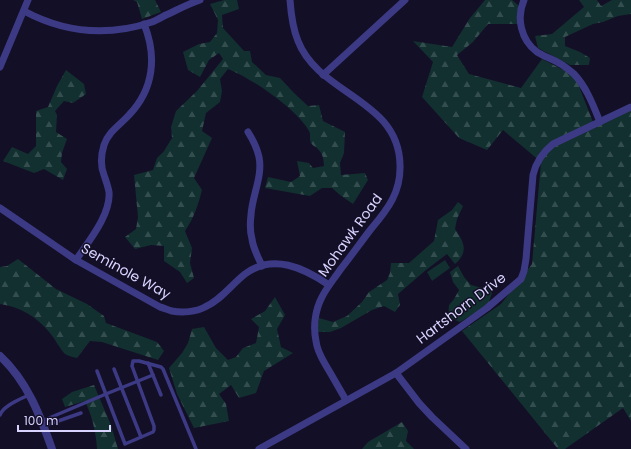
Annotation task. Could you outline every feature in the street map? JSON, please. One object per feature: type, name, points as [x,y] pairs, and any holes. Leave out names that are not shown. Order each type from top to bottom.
[{"type":"street","points":[[0,67],[28,0]]},
{"type":"street","points":[[24,11],[51,23],[81,30],[96,31],[111,30],[153,22],[189,2],[200,0]]},
{"type":"street","name":"Mohawk Road","points":[[290,0],[293,25],[298,42],[309,60],[323,75],[360,100],[379,116],[392,134],[398,148],[400,163],[398,185],[390,206],[329,285],[321,298],[315,322],[318,352],[346,400]]},
{"type":"street","points":[[323,75],[405,0]]},
{"type":"street","points":[[524,0],[520,12],[520,22],[525,38],[530,46],[537,52],[559,63],[579,80],[588,94],[600,122]]},
{"type":"street","points":[[76,260],[103,219],[108,206],[108,187],[103,174],[101,161],[104,143],[112,131],[136,107],[148,84],[152,58],[150,41],[144,24]]},
{"type":"street","name":"Hartshorn Drive","points":[[259,449],[396,373],[488,308],[521,279],[526,259],[533,175],[540,157],[553,144],[631,107]]},
{"type":"street","points":[[248,132],[259,158],[260,168],[252,200],[251,229],[252,240],[262,266]]},
{"type":"street","name":"Seminole Way","points":[[0,208],[76,260],[160,307],[172,311],[182,312],[205,308],[245,274],[262,266],[275,264],[289,265],[311,273],[329,285]]},
{"type":"street","points":[[0,356],[14,371],[30,394],[52,449]]},
{"type":"street","points":[[396,373],[419,403],[466,449]]},
{"type":"lane","points":[[97,371],[125,447],[141,437],[153,432],[154,428],[132,366],[133,361],[135,360],[161,367],[196,449]]},
{"type":"lane","points":[[148,363],[161,395]]},
{"type":"lane","points":[[114,369],[141,437]]},
{"type":"lane","points":[[42,424],[106,394],[153,375]]},
{"type":"lane","points":[[0,415],[2,410],[30,394]]},
{"type":"lane","points":[[42,424],[81,412]]},
{"type":"green space","points":[[133,0],[155,0],[161,12],[142,19],[137,2]]},
{"type":"green space","points":[[224,0],[237,0],[239,9],[222,15],[223,28],[244,51],[250,51],[252,62],[266,75],[280,78],[308,106],[319,105],[323,121],[345,132],[344,153],[340,163],[341,175],[365,173],[368,180],[353,204],[332,188],[322,188],[310,196],[265,188],[268,177],[291,182],[300,176],[297,161],[309,163],[313,168],[324,166],[322,155],[316,147],[311,144],[309,131],[295,113],[273,95],[249,79],[228,69],[220,79],[222,91],[220,102],[206,113],[202,131],[212,138],[194,178],[202,190],[191,221],[185,231],[192,248],[190,263],[194,278],[187,283],[180,272],[164,261],[164,246],[151,245],[135,249],[125,237],[136,229],[138,217],[134,175],[153,170],[157,158],[164,151],[172,138],[171,127],[176,111],[197,91],[223,59],[219,53],[209,60],[200,77],[188,70],[183,52],[199,44],[210,42],[217,33],[218,20],[210,4]]},
{"type":"green space","points":[[485,0],[512,0],[524,10],[521,24],[488,24],[473,42],[457,55],[469,74],[521,88],[542,59],[575,76],[595,127],[631,109],[631,421],[623,408],[565,449],[558,449],[462,331],[501,304],[532,264],[541,162],[503,130],[487,150],[459,138],[422,97],[433,62],[413,41],[452,47],[470,18]]},
{"type":"green space","points":[[579,0],[597,0],[601,6],[612,0],[631,0],[631,14],[618,16],[593,24],[565,37],[565,46],[590,58],[589,65],[570,65],[538,48],[535,36],[552,34],[584,7]]},
{"type":"green space","points":[[66,70],[84,84],[86,94],[73,103],[64,101],[55,111],[57,115],[56,132],[67,139],[62,153],[61,162],[67,169],[63,180],[44,169],[34,173],[3,161],[12,147],[28,154],[36,146],[36,111],[48,107]]},
{"type":"green space","points":[[458,202],[463,206],[457,219],[455,229],[461,238],[464,251],[455,264],[447,254],[426,270],[398,294],[400,305],[395,312],[384,306],[372,310],[341,328],[330,332],[317,332],[319,318],[333,322],[347,316],[362,302],[369,292],[387,280],[390,273],[391,263],[409,263],[434,241],[438,220],[452,210]]},
{"type":"green space","points":[[18,259],[56,289],[87,304],[104,316],[106,323],[157,342],[164,351],[158,360],[102,342],[90,341],[77,358],[65,354],[40,322],[22,310],[0,304],[0,267],[7,266]]},
{"type":"green space","points":[[445,260],[450,268],[432,281],[427,272]]},
{"type":"green space","points":[[458,266],[464,277],[471,285],[482,288],[488,283],[492,293],[488,305],[460,322],[448,317],[449,305],[459,290],[453,282],[450,272]]},
{"type":"green space","points":[[275,297],[285,315],[277,329],[281,347],[293,353],[264,371],[256,393],[239,398],[231,385],[219,394],[226,404],[229,421],[194,428],[177,394],[169,368],[182,353],[188,343],[192,329],[204,327],[216,348],[228,360],[236,357],[243,348],[256,343],[259,327],[251,319],[265,311]]},
{"type":"green space","points":[[94,385],[111,425],[118,449],[97,449],[96,436],[90,412],[85,401],[65,407],[62,399],[72,392]]},
{"type":"green space","points":[[402,422],[408,431],[406,441],[414,449],[362,449],[368,442]]}]
